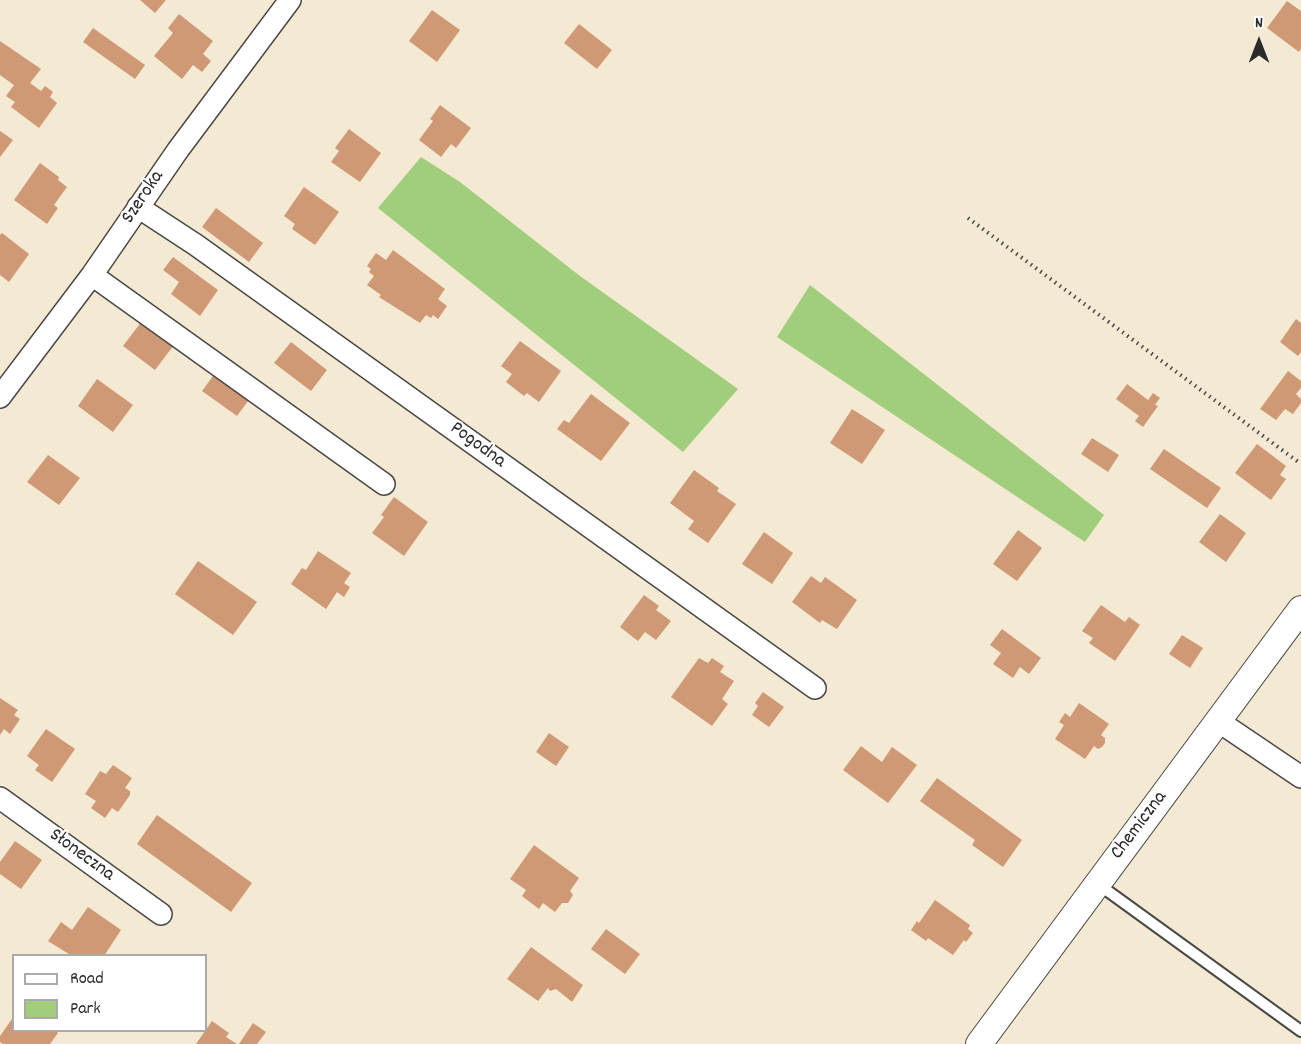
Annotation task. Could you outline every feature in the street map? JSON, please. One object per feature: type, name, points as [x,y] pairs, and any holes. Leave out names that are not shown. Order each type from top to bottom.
[{"type":"street","name":"Szeroka","points":[[0,397],[92,275],[184,140],[290,0]]},
{"type":"street","name":"Pogodna","points":[[138,207],[196,245],[815,688]]},
{"type":"street","points":[[92,275],[384,484]]},
{"type":"street","name":"Chemiczna","points":[[980,1044],[1301,609]]},
{"type":"street","points":[[1218,722],[1301,777]]},
{"type":"street","name":"Słoneczna","points":[[0,798],[162,914]]},
{"type":"lane","points":[[1097,884],[1301,1031]]},
{"type":"path","points":[[968,218],[1301,464]]},
{"type":"green space","points":[[421,157],[460,182],[580,276],[738,389],[683,452],[378,208]]},
{"type":"green space","points":[[810,285],[1104,515],[1085,542],[777,337]]},
{"type":"building","points":[[140,0],[166,0],[155,13]]},
{"type":"building","points":[[1287,1],[1301,11],[1301,49],[1299,52],[1267,28]]},
{"type":"building","points":[[432,10],[460,30],[437,62],[409,41]]},
{"type":"building","points":[[179,14],[213,41],[203,54],[211,61],[202,72],[193,65],[182,79],[154,56],[173,33],[168,28]]},
{"type":"building","points":[[579,24],[612,50],[597,69],[564,43]]},
{"type":"building","points":[[93,28],[145,65],[135,79],[83,42]]},
{"type":"building","points":[[0,41],[41,69],[30,83],[41,91],[45,86],[53,92],[50,97],[57,103],[39,128],[11,107],[15,102],[6,96],[14,85],[0,75]]},
{"type":"building","points":[[440,105],[471,128],[456,148],[451,144],[441,157],[419,140],[433,121],[430,119]]},
{"type":"building","points":[[349,129],[381,153],[360,182],[331,162],[339,151],[335,148]]},
{"type":"building","points":[[0,131],[13,140],[0,157]]},
{"type":"building","points":[[40,163],[59,177],[58,180],[67,187],[54,205],[58,208],[47,224],[14,200]]},
{"type":"building","points":[[304,187],[339,212],[315,245],[292,229],[295,224],[284,216]]},
{"type":"building","points":[[216,208],[263,243],[249,262],[202,227]]},
{"type":"building","points":[[2,233],[29,254],[9,282],[0,275],[0,235]]},
{"type":"building","points":[[393,250],[445,289],[438,299],[447,306],[438,319],[433,315],[431,318],[426,315],[420,323],[379,297],[381,295],[367,285],[374,276],[369,272],[371,269],[367,266],[376,253],[386,260]]},
{"type":"building","points":[[173,257],[218,290],[200,316],[171,294],[179,282],[163,270]]},
{"type":"building","points":[[1296,319],[1301,323],[1301,352],[1298,356],[1280,342]]},
{"type":"building","points":[[142,321],[174,345],[155,370],[123,346]]},
{"type":"building","points":[[520,341],[561,371],[539,402],[527,393],[524,396],[506,382],[512,374],[501,366]]},
{"type":"building","points":[[291,342],[327,370],[311,391],[274,363]]},
{"type":"building","points":[[1288,371],[1301,381],[1301,388],[1296,394],[1301,399],[1301,403],[1293,414],[1285,409],[1276,420],[1260,409]]},
{"type":"building","points":[[216,372],[251,397],[237,416],[202,391]]},
{"type":"building","points":[[97,379],[133,405],[113,432],[78,406]]},
{"type":"building","points":[[1127,384],[1148,400],[1153,393],[1160,398],[1155,405],[1158,406],[1143,427],[1135,421],[1139,416],[1116,399]]},
{"type":"building","points":[[591,394],[630,423],[601,461],[557,429],[564,420],[569,423]]},
{"type":"building","points":[[852,409],[885,430],[862,464],[830,443]]},
{"type":"building","points":[[1092,438],[1119,455],[1108,472],[1081,454]]},
{"type":"building","points":[[1257,444],[1286,466],[1280,475],[1286,479],[1271,500],[1235,473]]},
{"type":"building","points":[[1164,449],[1221,488],[1207,508],[1150,469]]},
{"type":"building","points":[[48,455],[80,478],[59,505],[27,482]]},
{"type":"building","points":[[694,470],[719,488],[717,491],[736,504],[708,543],[688,529],[694,521],[670,503]]},
{"type":"building","points":[[394,497],[428,522],[404,556],[372,533],[384,517],[381,515]]},
{"type":"building","points":[[1220,514],[1246,533],[1226,562],[1199,542]]},
{"type":"building","points":[[1018,530],[1042,548],[1017,581],[993,564]]},
{"type":"building","points":[[764,532],[793,553],[772,584],[742,564]]},
{"type":"building","points":[[318,551],[351,573],[344,583],[350,587],[344,597],[337,592],[326,609],[291,584],[302,568],[306,570]]},
{"type":"building","points":[[198,561],[257,602],[233,635],[175,594]]},
{"type":"building","points":[[811,576],[821,583],[825,577],[857,600],[837,629],[822,620],[820,623],[792,602]]},
{"type":"building","points":[[644,595],[659,606],[656,610],[671,621],[656,640],[645,632],[638,641],[620,627]]},
{"type":"building","points":[[1101,605],[1125,622],[1129,617],[1140,625],[1115,661],[1089,643],[1093,638],[1082,631]]},
{"type":"building","points":[[1002,629],[1041,658],[1029,674],[1020,667],[1013,678],[993,664],[1001,653],[990,645]]},
{"type":"building","points":[[1182,635],[1203,648],[1190,668],[1169,654]]},
{"type":"building","points":[[699,658],[708,663],[712,658],[724,666],[720,672],[734,681],[722,699],[728,704],[712,726],[671,697]]},
{"type":"building","points":[[763,692],[784,707],[769,727],[752,715],[758,706],[755,703]]},
{"type":"building","points":[[0,698],[18,710],[14,715],[20,719],[10,734],[4,729],[0,735]]},
{"type":"building","points":[[1079,703],[1109,724],[1101,735],[1105,738],[1105,743],[1098,749],[1094,746],[1085,759],[1055,739],[1064,725],[1059,722],[1065,713],[1070,717]]},
{"type":"building","points":[[46,729],[75,749],[52,782],[35,770],[39,765],[27,756]]},
{"type":"building","points":[[549,733],[569,747],[556,766],[536,752]]},
{"type":"building","points":[[861,746],[882,762],[892,747],[917,765],[888,803],[843,770]]},
{"type":"building","points":[[113,765],[132,778],[125,788],[130,791],[130,795],[118,812],[112,808],[105,818],[91,808],[96,801],[85,794],[100,771],[106,774]]},
{"type":"building","points":[[937,778],[1022,840],[1003,867],[972,845],[975,840],[920,801]]},
{"type":"building","points":[[157,815],[252,883],[231,912],[137,844]]},
{"type":"building","points":[[15,841],[42,860],[21,889],[0,874],[0,862]]},
{"type":"building","points":[[534,845],[579,878],[570,891],[573,895],[568,903],[562,903],[555,912],[543,903],[539,909],[522,896],[526,890],[510,879]]},
{"type":"building","points":[[935,900],[970,925],[968,929],[973,933],[966,942],[964,940],[953,955],[928,938],[926,941],[911,930],[917,921],[919,923]]},
{"type":"building","points":[[88,907],[121,930],[105,954],[69,954],[48,941],[61,922],[72,930]]},
{"type":"building","points":[[606,929],[640,954],[625,974],[591,949]]},
{"type":"building","points":[[531,947],[583,985],[572,1002],[556,989],[550,991],[548,988],[538,1001],[507,979]]},
{"type":"building","points":[[12,1019],[12,1032],[58,1033],[50,1044],[3,1044],[0,1042],[0,1036]]},
{"type":"building","points":[[212,1021],[229,1033],[226,1037],[237,1044],[196,1044],[204,1032],[207,1032]]},
{"type":"building","points":[[253,1023],[266,1032],[257,1044],[239,1044]]}]
